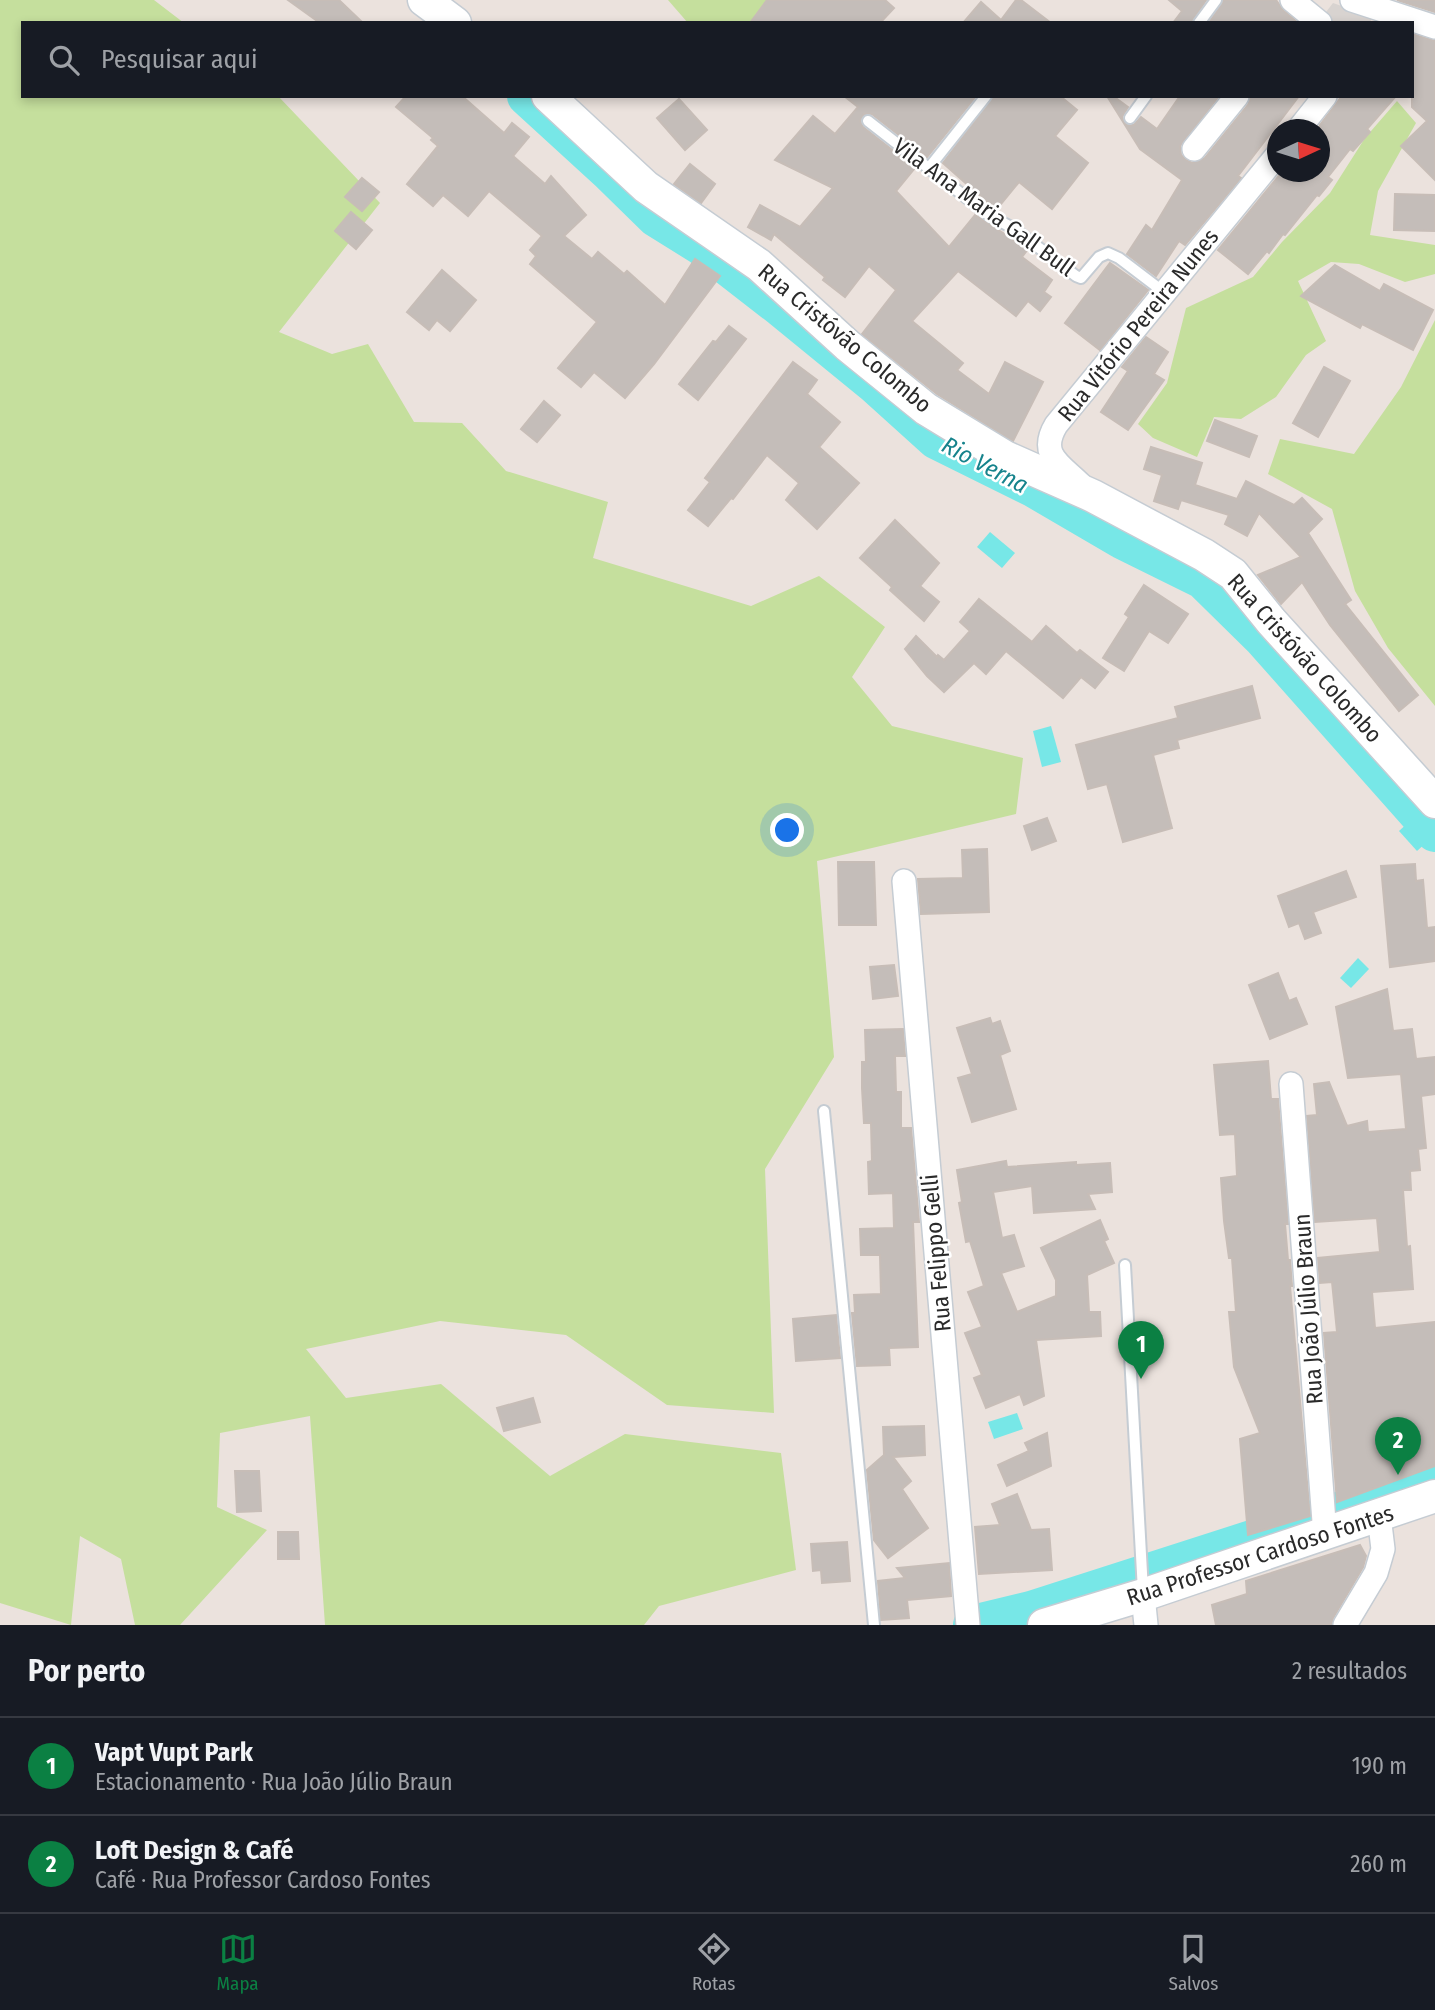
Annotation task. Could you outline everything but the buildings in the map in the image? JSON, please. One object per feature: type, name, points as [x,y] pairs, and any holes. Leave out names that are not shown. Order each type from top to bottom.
[{"type":"main road","points":[[424,0],[452,21]]},
{"type":"main road","name":"Rua Cristóvão Colombo","points":[[550,98],[650,191],[759,265],[847,345],[926,409],[1005,457],[1093,496],[1204,555],[1233,574],[1435,802]]},
{"type":"main road","name":"Rua Professor Cardoso Fontes","points":[[1044,1625],[1144,1610],[1325,1535],[1435,1496]]},
{"type":"street","points":[[1352,0],[1386,18]]},
{"type":"street","points":[[1414,23],[1435,27]]},
{"type":"street","points":[[1194,149],[1235,98]]},
{"type":"street","points":[[1307,119],[1323,98]]},
{"type":"street","name":"Rua Vitório Pereira Nunes","points":[[1093,496],[1053,458],[1048,446],[1049,435],[1267,168]]},
{"type":"street","name":"Rua Felippo Gelli","points":[[904,881],[968,1625]]},
{"type":"street","name":"Rua João Júlio Braun","points":[[1291,1084],[1325,1535]]},
{"type":"street","points":[[1345,1625],[1376,1573],[1382,1549],[1379,1516]]},
{"type":"lane","points":[[1200,21],[1216,0]]},
{"type":"lane","points":[[928,169],[984,98]]},
{"type":"lane","points":[[1130,118],[1145,98]]},
{"type":"lane","name":"Vila Ana Maria Gall Bull","points":[[868,121],[990,216],[1013,228],[1076,276],[1081,278],[1099,257],[1108,253],[1119,258],[1165,293]]},
{"type":"lane","points":[[824,1111],[874,1625]]},
{"type":"lane","points":[[1125,1265],[1144,1610]]},
{"type":"green space","points":[[0,0],[154,0],[181,21],[21,21],[21,98],[280,98],[380,203],[279,332],[332,354],[368,344],[414,422],[462,423],[506,471],[608,502],[593,558],[751,606],[819,576],[885,627],[852,677],[892,726],[1023,758],[1016,814],[817,861],[834,1057],[765,1169],[774,1413],[667,1405],[566,1335],[440,1321],[306,1349],[346,1398],[441,1384],[550,1476],[625,1434],[781,1453],[796,1570],[659,1606],[644,1625],[325,1625],[310,1416],[220,1433],[217,1507],[267,1530],[180,1625],[135,1625],[121,1559],[80,1536],[71,1625],[0,1603]]},
{"type":"green space","points":[[668,0],[770,0],[781,21],[686,21]]},
{"type":"green space","points":[[1397,101],[1416,123],[1378,191],[1370,235],[1435,245],[1435,274],[1405,282],[1359,264],[1331,262],[1298,281],[1326,341],[1306,355],[1276,397],[1241,419],[1214,417],[1197,457],[1153,438],[1138,424],[1167,383],[1186,308],[1253,277],[1282,242],[1330,193],[1365,138]]},
{"type":"green space","points":[[1435,320],[1435,706],[1388,648],[1355,591],[1332,509],[1268,474],[1280,439],[1354,454],[1401,387]]},
{"type":"shaded area","points":[[1333,3],[1373,17],[1370,21],[1329,21],[1323,16]]},
{"type":"water","points":[[990,532],[1015,553],[1002,568],[977,547]]},
{"type":"water","points":[[1051,726],[1061,762],[1042,767],[1033,731]]},
{"type":"water","points":[[1410,821],[1428,841],[1417,851],[1399,831]]},
{"type":"water","points":[[1358,958],[1369,969],[1351,988],[1340,978]]},
{"type":"water","points":[[1017,1413],[1023,1429],[994,1439],[988,1422]]},
{"type":"waterway","name":"Rio Verna","points":[[529,98],[656,217],[701,245],[781,307],[874,383],[936,439],[1033,487],[1122,539],[1203,579],[1263,638],[1435,832]]},
{"type":"waterway","points":[[973,1625],[1031,1611],[1336,1513],[1435,1474]]},
{"type":"place","name":"Vapt Vupt Park","points":[[1141,1379]]},
{"type":"place","name":"Loft Design & Café","points":[[1398,1475]]}]
